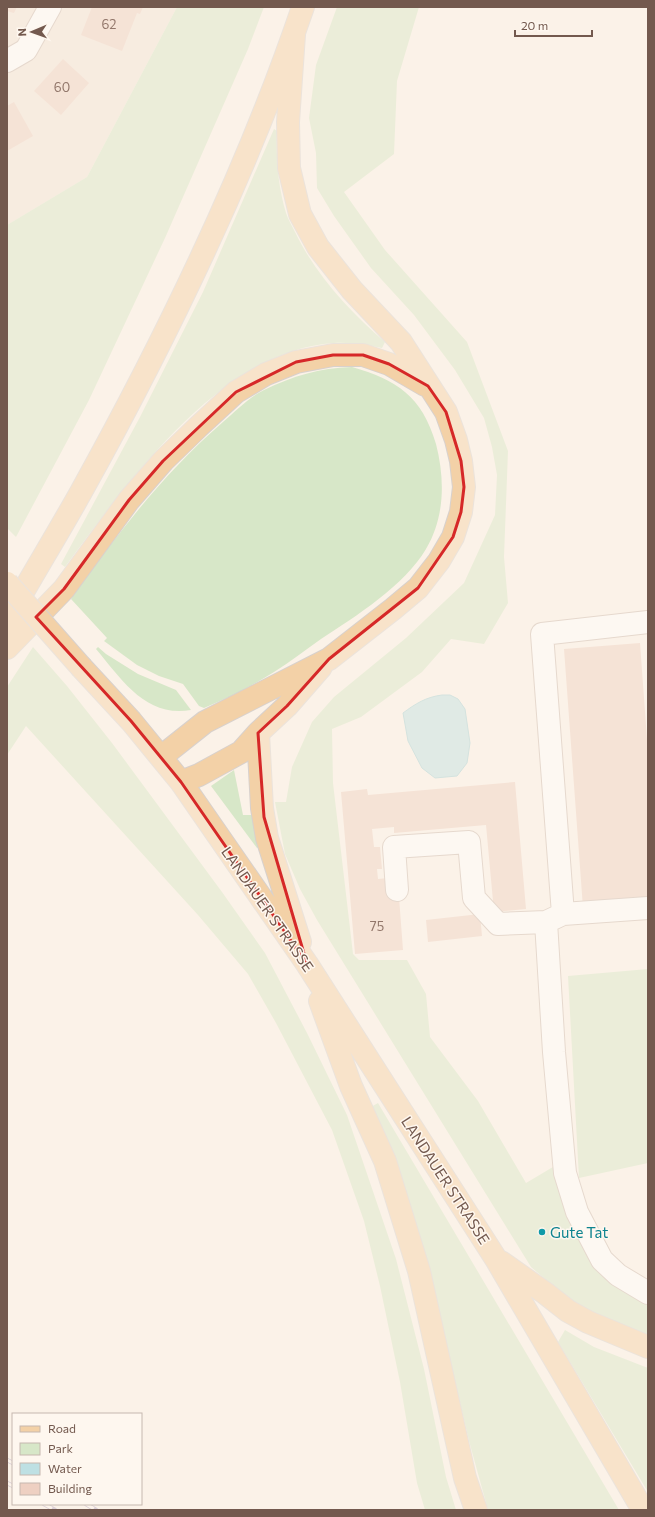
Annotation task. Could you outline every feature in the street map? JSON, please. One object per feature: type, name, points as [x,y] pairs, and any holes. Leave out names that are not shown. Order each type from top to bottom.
[{"type":"main road","points":[[7,620],[88,479],[183,297],[249,150],[304,7]]},
{"type":"main road","points":[[181,782],[199,775],[241,752],[258,733],[287,706],[329,659],[418,588],[439,561],[453,537],[461,512],[464,487],[461,461],[456,440],[446,412],[401,342],[352,290],[318,247],[300,214],[289,168],[288,122],[294,35]]},
{"type":"main road","points":[[7,648],[64,588],[129,500],[163,461],[236,392],[266,374],[296,362],[333,355],[363,355],[389,364],[428,386]]},
{"type":"main road","points":[[7,597],[34,572]]},
{"type":"main road","name":"LANDAUER STRASSE","points":[[7,583],[131,721],[181,782],[307,964],[496,1259],[643,1510]]},
{"type":"main road","points":[[161,757],[205,722],[329,659]]},
{"type":"main road","points":[[258,733],[262,808],[267,838],[307,964],[351,1086],[385,1161],[419,1271],[465,1478],[476,1510]]},
{"type":"main road","points":[[496,1259],[568,1311],[588,1322],[648,1347]]},
{"type":"street","points":[[7,61],[26,50],[50,7]]},
{"type":"street","points":[[648,622],[542,634],[554,918],[548,956],[554,1052],[565,1173],[577,1212],[602,1260],[618,1275],[648,1293]]},
{"type":"street","points":[[397,890],[394,847],[469,842],[474,898],[498,924],[648,908]]},
{"type":"highlighted area","points":[[333,355],[363,355],[389,364],[428,386],[446,412],[461,461],[464,487],[461,512],[453,537],[418,588],[329,659],[287,706],[258,733],[264,817],[307,964],[181,782],[131,721],[36,617],[64,589],[129,500],[163,461],[236,392],[296,362]]},
{"type":"shaded area","points":[[7,7],[177,7],[87,177],[7,225]]},
{"type":"green space","points":[[177,7],[264,7],[248,49],[165,238],[89,400],[16,537],[7,528],[7,225],[87,177]]},
{"type":"green space","points":[[337,7],[419,7],[397,81],[394,154],[344,192],[385,250],[467,342],[508,451],[504,557],[508,603],[484,644],[451,639],[422,672],[361,717],[332,729],[333,783],[353,954],[359,960],[407,960],[426,994],[430,1037],[478,1101],[526,1183],[558,1164],[620,1288],[648,1306],[648,1339],[584,1309],[531,1267],[317,920],[300,889],[285,854],[275,802],[286,802],[292,767],[312,722],[334,697],[406,638],[464,583],[495,515],[497,475],[492,447],[484,418],[455,370],[414,315],[371,268],[334,216],[317,188],[316,153],[309,118],[316,65]]},
{"type":"green space","points":[[274,129],[277,131],[277,162],[281,193],[286,213],[303,248],[334,292],[385,342],[382,348],[352,343],[334,343],[292,351],[253,369],[215,395],[180,426],[147,461],[65,567],[61,564],[140,417],[203,292]]},
{"type":"green space","points":[[352,367],[368,372],[395,384],[406,392],[415,402],[430,427],[439,457],[442,484],[440,511],[432,537],[426,549],[406,575],[349,621],[257,682],[204,708],[199,706],[183,684],[159,676],[137,665],[104,641],[107,638],[71,599],[123,528],[161,484],[201,442],[243,404],[264,390],[296,377],[328,369]]},
{"type":"green space","points":[[33,647],[67,686],[112,743],[222,892],[265,953],[307,1033],[347,1115],[396,1259],[424,1369],[446,1477],[456,1510],[425,1510],[417,1483],[400,1382],[380,1286],[364,1221],[332,1130],[276,1023],[248,974],[198,915],[26,726],[7,755],[7,687]]},
{"type":"green space","points":[[98,647],[106,654],[138,674],[176,690],[191,710],[175,711],[161,708],[136,694],[115,673],[96,649]]},
{"type":"green space","points":[[234,770],[243,815],[254,815],[261,846],[257,848],[211,786]]},
{"type":"green space","points":[[648,969],[648,1163],[579,1178],[568,976]]},
{"type":"green space","points":[[378,1103],[619,1510],[488,1510],[469,1441],[436,1299],[371,1107]]},
{"type":"green space","points":[[565,1330],[594,1347],[648,1368],[648,1492],[558,1342]]},
{"type":"water","points":[[442,695],[450,695],[458,699],[465,709],[470,743],[467,763],[457,776],[435,778],[422,768],[408,741],[403,713],[421,701]]},
{"type":"building","points":[[7,7],[17,7],[14,13],[7,11]]},
{"type":"building","points":[[92,7],[143,7],[140,14],[137,13],[122,51],[81,35]]},
{"type":"building","points":[[63,59],[89,83],[61,115],[34,91]]},
{"type":"building","points":[[14,102],[33,136],[7,151],[7,106]]},
{"type":"building","points":[[640,643],[648,753],[648,903],[583,908],[564,649]]},
{"type":"building","points":[[515,782],[526,909],[494,912],[486,825],[394,833],[394,827],[372,829],[374,847],[380,847],[382,869],[377,869],[378,879],[388,878],[390,898],[399,897],[403,950],[355,954],[341,792],[367,789],[368,795]]},
{"type":"building","points":[[480,914],[482,936],[428,942],[426,920]]},
{"type":"railway","points":[[7,1460],[12,1462]]},
{"type":"railway","points":[[7,1483],[12,1486]]},
{"type":"railway","points":[[46,1505],[55,1510]]},
{"type":"railway","points":[[88,1505],[96,1510]]},
{"type":"place","name":"Gute Tat","points":[[542,1232]]}]
